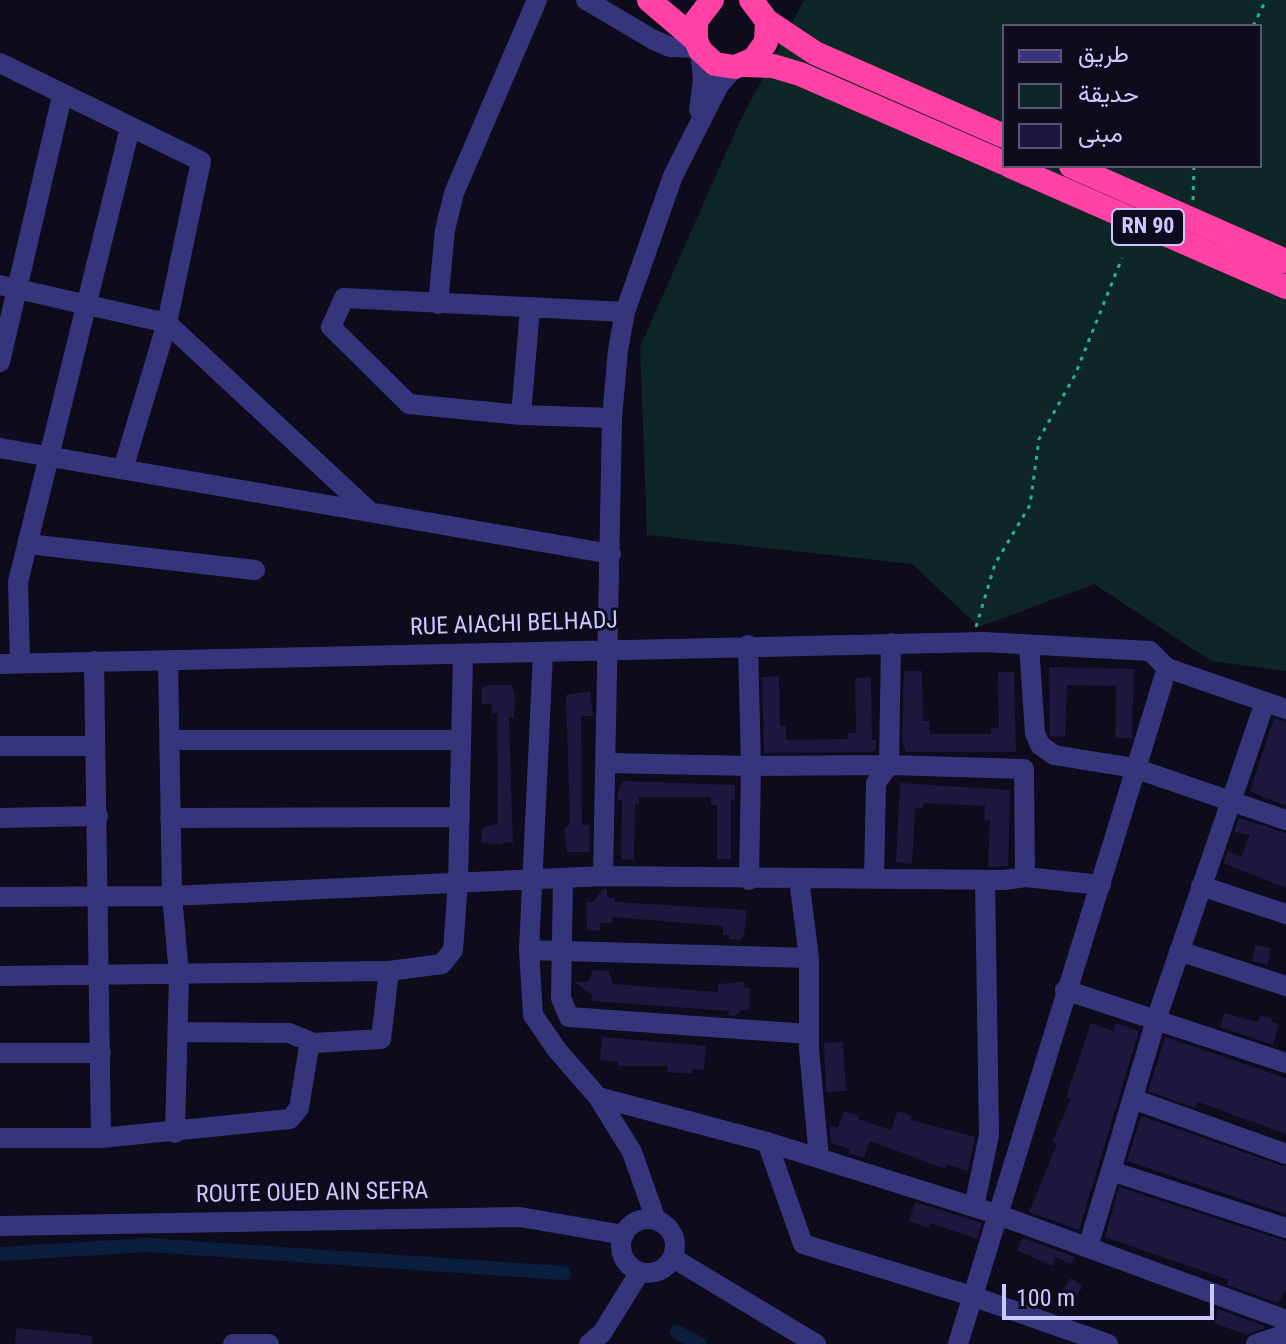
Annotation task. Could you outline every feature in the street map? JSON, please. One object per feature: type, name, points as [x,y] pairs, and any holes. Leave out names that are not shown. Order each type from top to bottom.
[{"type":"highway","points":[[649,0],[715,64],[773,66],[800,74],[1002,162]]},
{"type":"highway","points":[[698,46],[696,21],[712,0]]},
{"type":"highway","points":[[740,66],[761,52],[766,42],[759,7]]},
{"type":"highway","points":[[759,7],[815,53],[1002,135]]},
{"type":"highway","name":"RN 90","points":[[1015,168],[1286,287]]},
{"type":"highway","name":"RN 90","points":[[1075,168],[1286,261]]},
{"type":"street","points":[[438,304],[445,230],[454,193],[537,0]]},
{"type":"street","points":[[586,0],[670,47],[698,46],[703,80],[698,122]]},
{"type":"street","points":[[0,87],[3,65],[201,161],[167,323],[123,469]]},
{"type":"street","points":[[603,876],[610,648],[612,418],[625,312],[673,176],[698,122],[719,85],[740,66]]},
{"type":"street","points":[[0,362],[8,286],[62,96]]},
{"type":"street","points":[[10,663],[9,581],[28,544],[130,128]]},
{"type":"street","points":[[8,286],[167,323],[368,510]]},
{"type":"street","points":[[612,418],[521,415],[409,404],[332,331],[344,298],[625,312]]},
{"type":"street","points":[[521,415],[530,309]]},
{"type":"street","points":[[0,448],[611,554]]},
{"type":"street","points":[[28,544],[255,570]]},
{"type":"street","name":"RUE AIACHI BELHADJ","points":[[10,663],[972,642],[1150,651],[1167,668],[1264,705],[1286,709]]},
{"type":"street","points":[[874,878],[876,783],[889,765],[891,643]]},
{"type":"street","points":[[748,645],[751,766],[749,880]]},
{"type":"street","points":[[1029,645],[1035,733],[1040,745],[1054,755],[1134,768],[1286,820]]},
{"type":"street","points":[[536,653],[527,881],[533,1015],[557,1050],[598,1097],[632,1152],[656,1220],[673,1235],[673,1258]]},
{"type":"street","points":[[0,976],[389,971],[442,964],[449,958],[458,882],[463,654]]},
{"type":"street","points":[[168,660],[172,896],[179,974],[175,1133]]},
{"type":"street","points":[[94,661],[100,896],[101,1138]]},
{"type":"street","points":[[958,1344],[1167,668]]},
{"type":"street","points":[[1088,1247],[1156,1020],[1228,802],[1264,705]]},
{"type":"street","points":[[169,740],[461,740]]},
{"type":"street","points":[[0,746],[95,746]]},
{"type":"street","points":[[607,763],[1024,769],[1025,877]]},
{"type":"street","points":[[0,818],[98,816]]},
{"type":"street","points":[[170,818],[460,817]]},
{"type":"street","points":[[0,897],[172,896],[603,876],[749,880],[985,880],[1025,877],[1101,885]]},
{"type":"street","points":[[563,879],[561,998],[569,1017],[809,1034]]},
{"type":"street","points":[[799,879],[809,958],[809,1034],[819,1158]]},
{"type":"street","points":[[974,1207],[989,1135],[985,880]]},
{"type":"street","points":[[1201,886],[1286,914]]},
{"type":"street","points":[[529,950],[809,958]]},
{"type":"street","points":[[1179,951],[1286,986]]},
{"type":"street","points":[[178,1032],[289,1033],[314,1043],[381,1039],[389,971]]},
{"type":"street","points":[[1065,990],[1286,1063]]},
{"type":"street","points":[[0,1138],[101,1138],[175,1133],[290,1119],[299,1108],[309,1047],[314,1043]]},
{"type":"street","points":[[0,1053],[101,1053]]},
{"type":"street","points":[[598,1097],[767,1142],[996,1214],[1286,1320]]},
{"type":"street","points":[[1133,1099],[1286,1154]]},
{"type":"street","points":[[767,1142],[803,1244],[975,1297],[1108,1344]]},
{"type":"street","points":[[1111,1171],[1286,1228]]},
{"type":"street","name":"ROUTE OUED AIN SEFRA","points":[[0,1226],[520,1217],[624,1235]]},
{"type":"street","points":[[656,1220],[641,1220],[624,1235],[623,1257],[640,1272],[656,1272],[673,1258]]},
{"type":"street","points":[[673,1258],[816,1344]]},
{"type":"street","points":[[589,1344],[602,1333],[640,1272]]},
{"type":"street","points":[[1256,1344],[1286,1334]]},
{"type":"street","points":[[233,1344],[269,1344]]},
{"type":"path","points":[[1254,24],[1266,0]]},
{"type":"path","points":[[1193,220],[1194,168]]},
{"type":"path","points":[[972,642],[995,564],[1030,505],[1039,439],[1075,375],[1122,258]]},
{"type":"green space","points":[[804,0],[1286,0],[1286,671],[1211,661],[1094,584],[979,627],[912,564],[647,535],[640,347],[740,121]]},
{"type":"building","points":[[1049,667],[1134,669],[1132,738],[1115,738],[1116,686],[1067,685],[1065,737],[1050,736]]},
{"type":"building","points":[[904,671],[922,671],[923,721],[929,721],[930,734],[991,734],[991,728],[999,728],[998,672],[1014,672],[1016,752],[906,752],[902,741]]},
{"type":"building","points":[[779,676],[780,726],[786,726],[786,740],[848,739],[848,733],[856,733],[855,678],[871,677],[872,740],[876,740],[876,748],[872,752],[764,753],[762,677]]},
{"type":"building","points":[[512,685],[515,695],[514,718],[509,717],[513,843],[503,842],[503,845],[482,843],[482,828],[498,823],[497,713],[491,714],[492,704],[482,704],[482,687]]},
{"type":"building","points":[[590,691],[593,716],[581,716],[582,825],[589,825],[590,852],[567,852],[564,829],[570,823],[566,695]]},
{"type":"building","points":[[1274,718],[1286,722],[1286,806],[1250,791]]},
{"type":"building","points":[[623,781],[735,785],[735,800],[731,800],[731,859],[717,859],[717,805],[711,805],[711,797],[639,797],[639,804],[635,804],[634,860],[621,859],[622,800],[618,800],[618,791]]},
{"type":"building","points":[[900,783],[1010,790],[1008,866],[988,867],[990,820],[984,820],[985,806],[923,803],[923,808],[915,808],[912,864],[896,862]]},
{"type":"building","points":[[1239,818],[1286,833],[1286,888],[1223,863],[1228,851],[1241,857],[1250,835],[1234,832]]},
{"type":"building","points":[[603,889],[607,889],[607,897],[615,898],[615,902],[747,910],[744,935],[740,940],[729,939],[730,935],[723,935],[723,926],[612,917],[612,923],[600,923],[600,931],[587,930],[586,902],[593,902]]},
{"type":"building","points":[[1255,945],[1270,948],[1268,964],[1252,961]]},
{"type":"building","points":[[593,970],[609,971],[613,984],[718,992],[718,984],[744,982],[744,987],[750,988],[749,1010],[741,1010],[735,1016],[728,1015],[729,1011],[592,1001],[592,995],[575,982],[588,982]]},
{"type":"building","points":[[1224,1013],[1258,1022],[1260,1015],[1272,1018],[1271,1022],[1279,1024],[1273,1045],[1220,1027]]},
{"type":"building","points":[[1091,1023],[1113,1031],[1116,1023],[1139,1031],[1079,1230],[1029,1212],[1057,1144],[1052,1142],[1071,1099],[1066,1097]]},
{"type":"building","points":[[602,1037],[706,1046],[704,1070],[693,1069],[692,1074],[667,1072],[668,1066],[618,1066],[618,1062],[600,1060]]},
{"type":"building","points":[[1165,1037],[1286,1078],[1286,1134],[1198,1102],[1195,1108],[1148,1091]]},
{"type":"building","points":[[843,1042],[846,1091],[826,1092],[824,1043]]},
{"type":"building","points":[[844,1111],[891,1130],[897,1111],[912,1116],[911,1120],[975,1137],[968,1171],[946,1164],[945,1169],[870,1141],[864,1158],[848,1153],[850,1149],[831,1143],[830,1126],[838,1128]]},
{"type":"building","points":[[1141,1116],[1286,1167],[1286,1214],[1127,1161]]},
{"type":"building","points":[[1119,1187],[1286,1241],[1286,1289],[1278,1303],[1227,1285],[1229,1280],[1105,1237]]},
{"type":"building","points":[[915,1202],[982,1223],[977,1239],[930,1223],[929,1228],[909,1221]]},
{"type":"building","points":[[1023,1238],[1075,1257],[1071,1264],[1056,1257],[1052,1266],[1017,1250]]},
{"type":"building","points":[[1071,1278],[1083,1286],[1073,1301],[1061,1293]]},
{"type":"building","points":[[1218,1309],[1267,1327],[1247,1335],[1214,1323]]},
{"type":"building","points":[[16,1328],[92,1336],[92,1344],[15,1344]]},
{"type":"waterway","points":[[0,1254],[147,1245],[564,1273]]},
{"type":"waterway","points":[[677,1332],[700,1344]]}]
